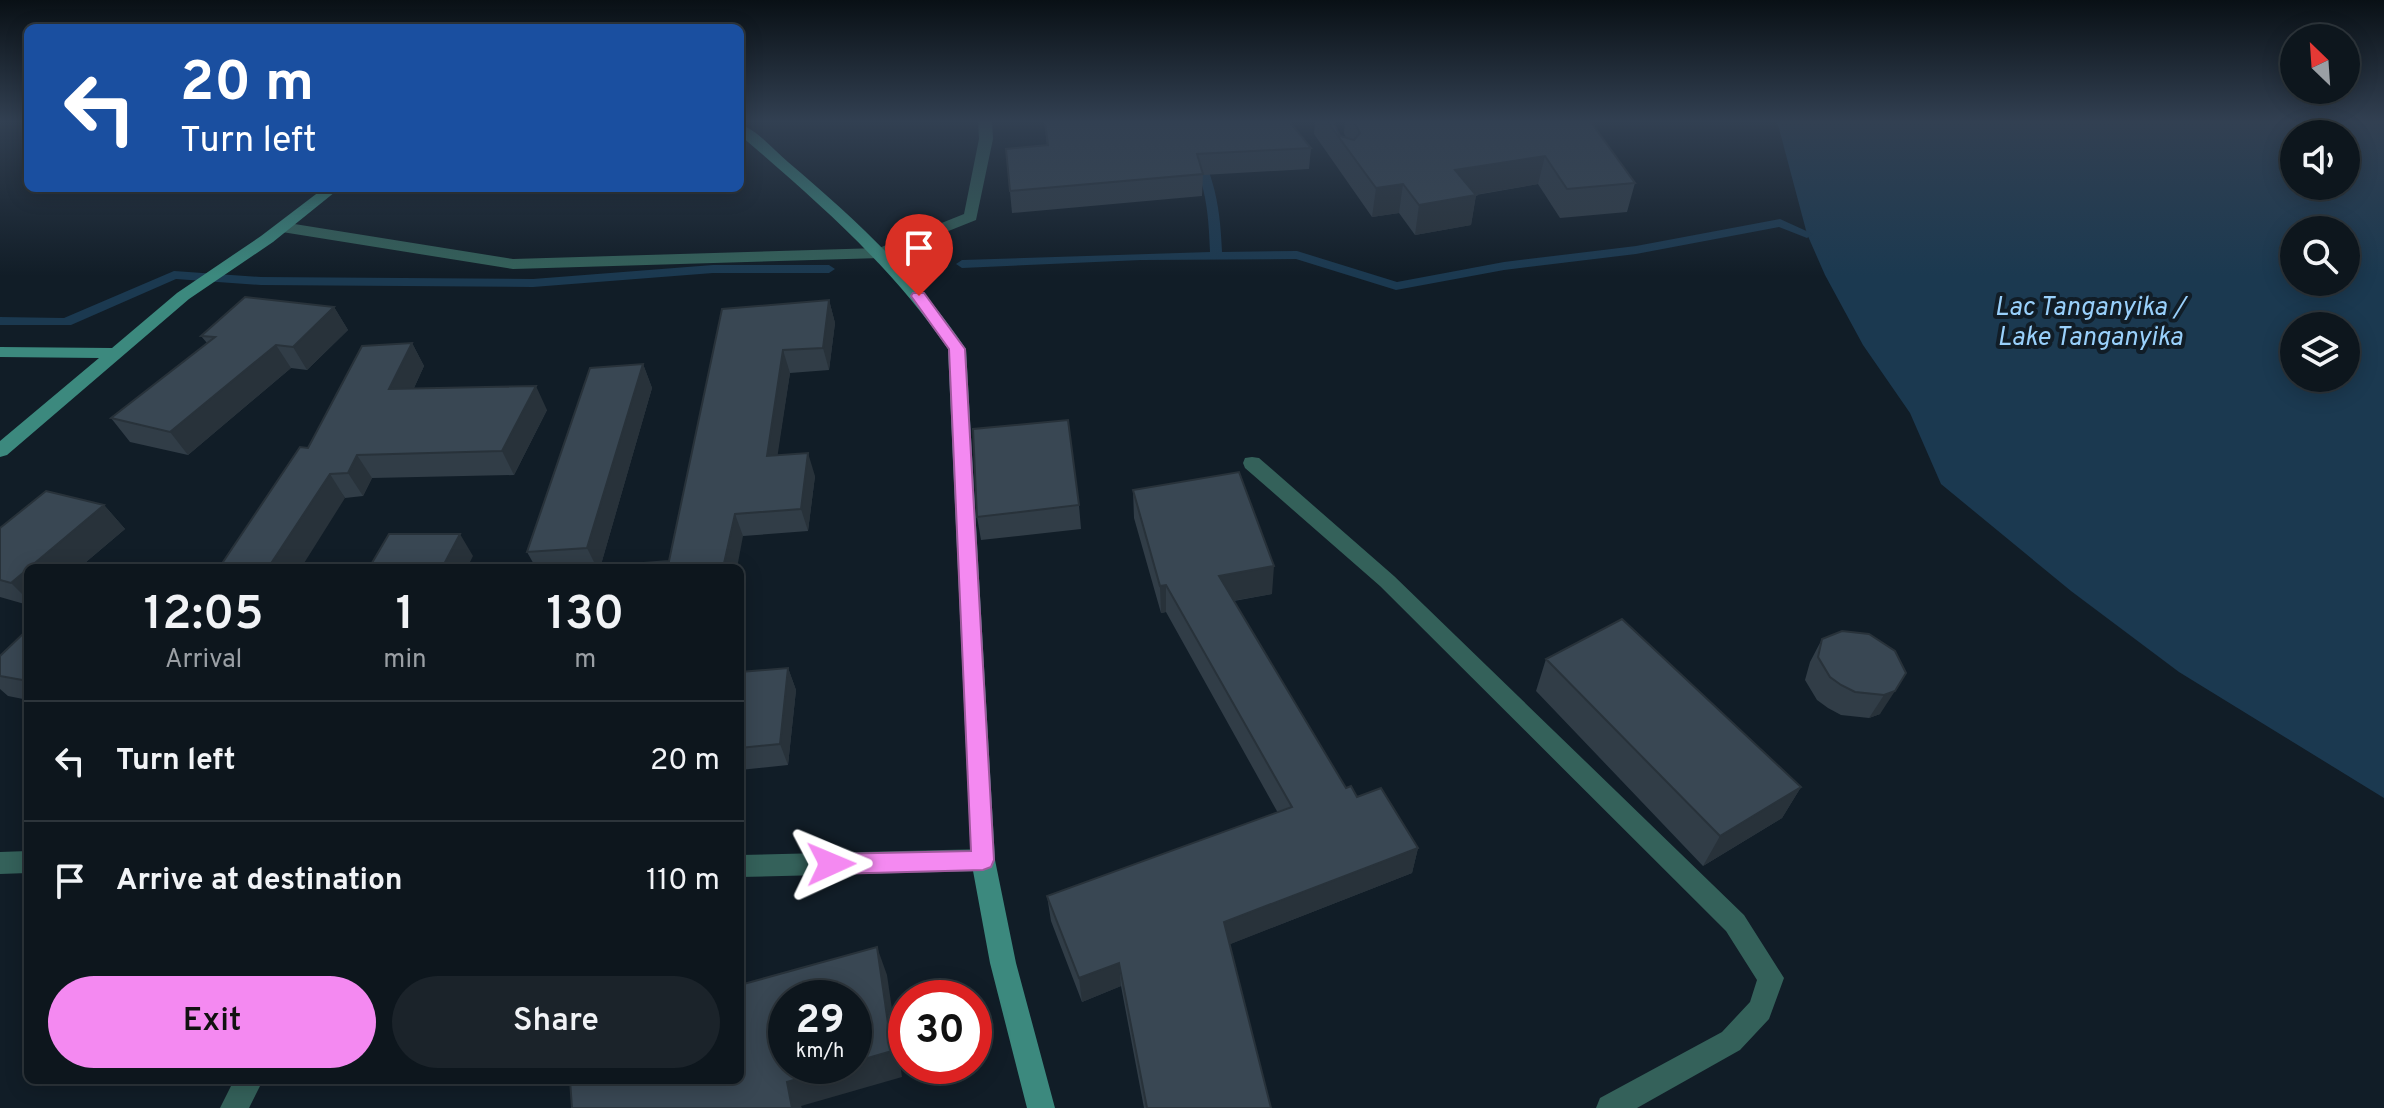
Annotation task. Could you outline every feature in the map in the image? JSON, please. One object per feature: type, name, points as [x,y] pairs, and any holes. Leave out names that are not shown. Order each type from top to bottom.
[{"type":"street","points":[[790,173],[881,253],[937,318],[957,349],[983,860],[1003,963],[1041,1108]]},
{"type":"street","points":[[282,227],[513,264],[881,253],[971,217],[980,173]]},
{"type":"street","points":[[0,451],[183,296],[267,239],[328,192]]},
{"type":"street","points":[[0,352],[118,353]]},
{"type":"street","points":[[1252,463],[1387,581],[1735,923],[1771,978],[1760,1010],[1731,1041],[1610,1108]]},
{"type":"street","points":[[744,866],[983,860]]},
{"type":"street","points":[[0,863],[24,862]]},
{"type":"street","points":[[234,1108],[247,1084]]},
{"type":"water","name":"Lac Tanganyika / Lake Tanganyika","points":[[1791,173],[2280,173],[2280,200],[2360,200],[2360,173],[2384,173],[2384,798],[2179,672],[2071,591],[1941,484],[1910,413],[1863,345],[1807,234]]},
{"type":"building","points":[[1008,173],[1203,174],[1010,191]]},
{"type":"building","points":[[1365,173],[1457,173],[1476,195],[1419,205],[1403,184],[1376,188]]},
{"type":"building","points":[[1556,173],[1628,173],[1635,183],[1567,189]]},
{"type":"building","points":[[245,297],[334,307],[293,347],[276,345],[170,432],[111,418],[215,337],[201,336]]},
{"type":"building","points":[[829,300],[823,348],[783,350],[767,456],[808,453],[801,509],[735,514],[724,564],[632,564],[669,561],[722,309]]},
{"type":"building","points":[[412,343],[389,389],[536,386],[502,451],[357,455],[348,473],[330,474],[271,564],[222,564],[300,447],[308,448],[362,346]]},
{"type":"building","points":[[643,364],[587,548],[527,552],[590,368]]},
{"type":"building","points":[[1068,420],[1079,505],[977,517],[973,429]]},
{"type":"building","points":[[1239,472],[1274,566],[1219,576],[1346,788],[1351,786],[1357,797],[1381,788],[1418,848],[1224,922],[1271,1108],[1147,1108],[1119,963],[1079,978],[1047,896],[1292,807],[1166,585],[1160,586],[1133,490]]},
{"type":"building","points":[[46,491],[104,505],[34,564],[24,564],[24,572],[11,583],[0,580],[0,528]]},
{"type":"building","points":[[389,534],[460,534],[444,564],[371,564]]},
{"type":"building","points":[[1622,619],[1801,787],[1720,836],[1546,659]]},
{"type":"building","points":[[1842,631],[1869,634],[1895,651],[1906,673],[1895,691],[1884,695],[1855,692],[1830,677],[1818,657],[1822,639]]},
{"type":"building","points":[[24,633],[24,680],[0,676],[0,656]]},
{"type":"building","points":[[788,668],[780,744],[744,748],[744,672]]},
{"type":"building","points":[[877,947],[888,1023],[888,1052],[872,1057],[872,980],[768,980],[768,1084],[787,1084],[792,1108],[572,1108],[570,1084],[744,1084],[744,984]]},
{"type":"waterway","points":[[1206,173],[1212,199],[1216,254]]},
{"type":"waterway","points":[[962,264],[1141,256],[1297,255],[1396,286],[1504,266],[1636,250],[1780,223],[1807,234]]},
{"type":"waterway","points":[[0,321],[66,322],[174,275],[261,281],[533,283],[713,269],[829,269]]},
{"type":"route","points":[[831,864],[983,860],[957,349],[919,296]]}]
